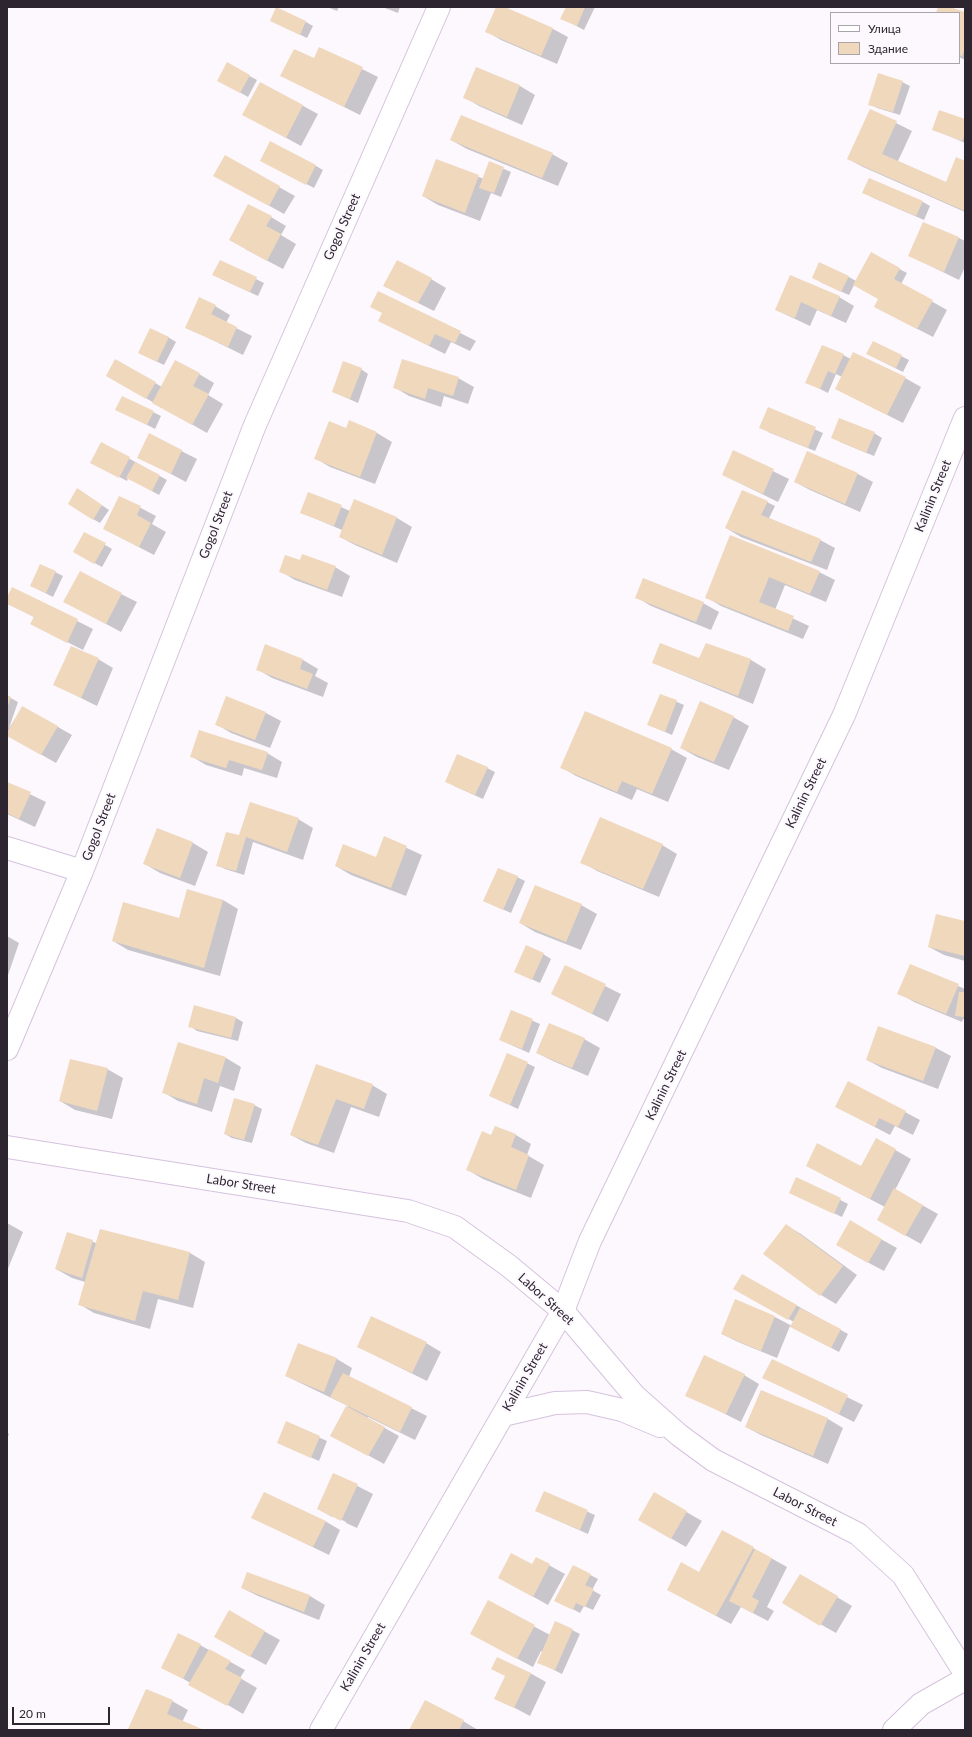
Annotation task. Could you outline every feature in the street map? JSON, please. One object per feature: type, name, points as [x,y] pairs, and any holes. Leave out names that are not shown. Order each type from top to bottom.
[{"type":"street","name":"Gogol Street","points":[[7,1049],[82,871],[255,425],[439,7]]},
{"type":"street","name":"Kalinin Street","points":[[321,1730],[563,1311],[590,1241],[844,715],[965,418]]},
{"type":"street","points":[[7,848],[82,871]]},
{"type":"street","name":"Labor Street","points":[[7,1147],[408,1211],[455,1227],[509,1266],[563,1311],[635,1396],[679,1435],[713,1460],[858,1534],[903,1575],[965,1673]]},
{"type":"street","points":[[503,1415],[555,1403],[587,1402],[622,1410],[679,1435]]},
{"type":"street","points":[[894,1730],[921,1704],[965,1679]]},
{"type":"building","points":[[276,7],[306,21],[300,35],[270,21]]},
{"type":"building","points":[[496,7],[505,7],[553,28],[541,56],[485,32]]},
{"type":"building","points":[[566,7],[585,7],[577,26],[560,19]]},
{"type":"building","points":[[938,7],[950,7],[965,12],[965,48],[962,56],[960,55],[960,12],[936,12]]},
{"type":"building","points":[[319,47],[363,67],[344,107],[280,76],[294,49],[314,58]]},
{"type":"building","points":[[227,62],[250,75],[240,93],[217,81]]},
{"type":"building","points":[[476,67],[520,85],[507,117],[463,98]]},
{"type":"building","points":[[878,73],[903,81],[893,112],[868,105]]},
{"type":"building","points":[[260,82],[303,105],[286,138],[242,115]]},
{"type":"building","points":[[870,109],[897,121],[882,154],[946,182],[956,157],[965,161],[965,211],[847,159]]},
{"type":"building","points":[[939,110],[965,119],[965,134],[962,141],[932,130]]},
{"type":"building","points":[[461,115],[553,153],[542,178],[450,140]]},
{"type":"building","points":[[270,141],[316,165],[306,185],[260,161]]},
{"type":"building","points":[[225,155],[280,186],[269,206],[213,176]]},
{"type":"building","points":[[436,159],[479,175],[465,213],[422,196]]},
{"type":"building","points":[[489,161],[504,167],[494,193],[479,188]]},
{"type":"building","points":[[869,178],[923,201],[916,216],[862,193]]},
{"type":"building","points":[[248,204],[272,216],[266,226],[281,234],[267,261],[229,240]]},
{"type":"building","points":[[923,222],[959,237],[944,272],[908,256]]},
{"type":"building","points":[[871,252],[900,268],[894,279],[933,300],[917,329],[874,307],[878,299],[853,285]]},
{"type":"building","points":[[220,260],[257,277],[250,292],[212,275]]},
{"type":"building","points":[[397,260],[432,278],[418,303],[383,286]]},
{"type":"building","points":[[819,262],[849,276],[841,292],[812,278]]},
{"type":"building","points":[[790,275],[840,296],[831,316],[801,302],[795,318],[775,310]]},
{"type":"building","points":[[378,291],[461,331],[455,343],[435,334],[429,346],[378,321],[382,313],[370,307]]},
{"type":"building","points":[[199,297],[216,305],[211,314],[237,327],[228,347],[185,328]]},
{"type":"building","points":[[150,328],[169,337],[157,362],[138,353]]},
{"type":"building","points":[[873,341],[902,355],[896,368],[866,354]]},
{"type":"building","points":[[822,345],[844,354],[835,374],[828,371],[820,389],[805,383]]},
{"type":"building","points":[[853,352],[906,377],[887,415],[835,389]]},
{"type":"building","points":[[115,359],[156,382],[146,399],[106,376]]},
{"type":"building","points":[[402,359],[459,377],[453,396],[428,388],[425,399],[393,388]]},
{"type":"building","points":[[175,360],[200,373],[193,386],[209,394],[192,425],[152,403]]},
{"type":"building","points":[[343,361],[362,368],[350,399],[332,392]]},
{"type":"building","points":[[122,396],[154,411],[147,425],[115,410]]},
{"type":"building","points":[[768,407],[816,427],[808,448],[759,428]]},
{"type":"building","points":[[839,418],[875,432],[866,453],[831,438]]},
{"type":"building","points":[[349,420],[377,432],[360,477],[314,459],[329,421],[346,428]]},
{"type":"building","points":[[149,433],[182,450],[171,474],[137,458]]},
{"type":"building","points":[[101,442],[130,457],[119,478],[90,463]]},
{"type":"building","points":[[733,450],[774,469],[763,494],[722,475]]},
{"type":"building","points":[[807,451],[858,473],[845,504],[794,482]]},
{"type":"building","points":[[135,462],[160,475],[152,491],[126,478]]},
{"type":"building","points":[[77,488],[102,505],[93,520],[68,504]]},
{"type":"building","points":[[742,490],[768,501],[761,515],[821,539],[811,562],[725,528]]},
{"type":"building","points":[[308,492],[342,505],[334,526],[300,513]]},
{"type":"building","points":[[119,496],[141,506],[137,515],[151,523],[139,547],[103,529]]},
{"type":"building","points":[[354,499],[397,517],[382,555],[339,537]]},
{"type":"building","points":[[84,532],[106,543],[94,564],[73,552]]},
{"type":"building","points":[[730,535],[820,571],[810,594],[769,577],[759,602],[794,616],[788,631],[705,598]]},
{"type":"building","points":[[302,554],[336,566],[327,590],[279,572],[285,555],[300,560]]},
{"type":"building","points":[[40,564],[56,571],[46,593],[30,586]]},
{"type":"building","points":[[80,571],[122,593],[106,624],[63,602]]},
{"type":"building","points":[[643,578],[704,602],[696,622],[635,598]]},
{"type":"building","points":[[12,587],[78,619],[67,643],[30,624],[34,617],[7,604],[7,597]]},
{"type":"building","points":[[660,643],[699,658],[706,643],[751,659],[738,696],[652,663]]},
{"type":"building","points":[[265,644],[303,659],[300,669],[313,674],[307,689],[256,670]]},
{"type":"building","points":[[71,646],[99,658],[81,698],[53,685]]},
{"type":"building","points":[[660,694],[677,700],[665,732],[647,725]]},
{"type":"building","points":[[7,695],[11,697],[7,708]]},
{"type":"building","points":[[226,696],[266,712],[255,740],[215,725]]},
{"type":"building","points":[[700,701],[734,716],[714,762],[680,748]]},
{"type":"building","points":[[22,706],[58,726],[41,755],[7,736],[7,733]]},
{"type":"building","points":[[585,711],[672,748],[652,794],[622,781],[617,792],[560,768]]},
{"type":"building","points":[[199,730],[268,752],[262,770],[229,760],[226,768],[190,757]]},
{"type":"building","points":[[457,754],[488,767],[475,795],[445,782]]},
{"type":"building","points":[[7,782],[31,792],[19,819],[7,813]]},
{"type":"building","points":[[250,802],[299,818],[287,852],[246,837],[236,871],[216,866],[226,832],[239,835]]},
{"type":"building","points":[[600,817],[663,844],[643,889],[580,863]]},
{"type":"building","points":[[157,828],[193,842],[180,878],[143,864]]},
{"type":"building","points":[[384,836],[407,846],[391,888],[335,866],[343,844],[376,857]]},
{"type":"building","points":[[498,868],[518,876],[503,910],[483,901]]},
{"type":"building","points":[[535,885],[582,904],[566,942],[519,923]]},
{"type":"building","points":[[187,889],[223,900],[204,968],[112,941],[123,902],[179,918]]},
{"type":"building","points":[[936,914],[965,921],[965,956],[928,947]]},
{"type":"building","points":[[526,945],[544,953],[532,980],[514,972]]},
{"type":"building","points":[[910,964],[959,984],[946,1014],[897,994]]},
{"type":"building","points":[[565,965],[606,984],[592,1014],[551,994]]},
{"type":"building","points":[[959,992],[965,992],[965,1017],[955,1016]]},
{"type":"building","points":[[194,1005],[236,1017],[231,1038],[188,1027]]},
{"type":"building","points":[[511,1010],[533,1019],[522,1049],[499,1040]]},
{"type":"building","points":[[549,1023],[585,1038],[572,1068],[536,1053]]},
{"type":"building","points":[[878,1026],[936,1047],[923,1081],[866,1060]]},
{"type":"building","points":[[178,1042],[226,1057],[218,1083],[204,1078],[197,1104],[162,1093]]},
{"type":"building","points":[[507,1053],[528,1062],[510,1105],[489,1096]]},
{"type":"building","points":[[70,1059],[108,1068],[97,1111],[59,1101]]},
{"type":"building","points":[[316,1064],[373,1084],[364,1109],[336,1099],[318,1145],[290,1135]]},
{"type":"building","points":[[848,1081],[906,1111],[898,1127],[879,1118],[875,1127],[835,1107]]},
{"type":"building","points":[[234,1098],[255,1104],[244,1140],[224,1134]]},
{"type":"building","points":[[495,1126],[516,1134],[511,1147],[529,1155],[516,1190],[466,1170],[482,1131],[491,1135]]},
{"type":"building","points":[[876,1138],[896,1149],[870,1199],[806,1166],[817,1143],[861,1166]]},
{"type":"building","points":[[796,1177],[841,1198],[834,1214],[789,1193]]},
{"type":"building","points":[[894,1188],[923,1205],[905,1236],[877,1220]]},
{"type":"building","points":[[850,1220],[882,1239],[868,1263],[836,1245]]},
{"type":"building","points":[[786,1224],[843,1266],[820,1296],[763,1254]]},
{"type":"building","points":[[100,1229],[190,1252],[178,1300],[143,1291],[135,1321],[78,1305]]},
{"type":"building","points":[[67,1232],[93,1240],[82,1278],[55,1269]]},
{"type":"building","points":[[742,1274],[797,1305],[788,1320],[733,1289]]},
{"type":"building","points":[[735,1299],[775,1316],[761,1351],[721,1334]]},
{"type":"building","points":[[800,1308],[841,1329],[831,1348],[790,1327]]},
{"type":"building","points":[[371,1316],[427,1342],[412,1373],[357,1347]]},
{"type":"building","points":[[298,1343],[337,1358],[324,1392],[285,1376]]},
{"type":"building","points":[[704,1355],[745,1374],[726,1414],[685,1396]]},
{"type":"building","points":[[772,1359],[848,1395],[839,1414],[762,1378]]},
{"type":"building","points":[[343,1373],[412,1407],[400,1432],[330,1397]]},
{"type":"building","points":[[761,1390],[828,1418],[813,1456],[745,1427]]},
{"type":"building","points":[[346,1406],[385,1427],[368,1456],[330,1436]]},
{"type":"building","points":[[286,1421],[320,1436],[311,1458],[277,1443]]},
{"type":"building","points":[[333,1473],[358,1484],[341,1521],[317,1509]]},
{"type":"building","points":[[544,1491],[588,1510],[580,1530],[535,1511]]},
{"type":"building","points":[[264,1492],[326,1521],[313,1547],[251,1518]]},
{"type":"building","points":[[654,1492],[687,1511],[671,1539],[638,1520]]},
{"type":"building","points":[[722,1530],[754,1547],[716,1616],[667,1590],[681,1562],[699,1572]]},
{"type":"building","points":[[755,1549],[772,1558],[752,1597],[759,1601],[753,1613],[729,1601]]},
{"type":"building","points":[[511,1553],[532,1564],[536,1557],[550,1564],[533,1597],[498,1578]]},
{"type":"building","points":[[573,1565],[591,1574],[585,1585],[594,1589],[585,1607],[576,1603],[573,1610],[554,1601]]},
{"type":"building","points":[[247,1572],[310,1595],[304,1612],[241,1588]]},
{"type":"building","points":[[800,1574],[838,1596],[820,1626],[782,1603]]},
{"type":"building","points":[[488,1600],[535,1625],[517,1659],[470,1634]]},
{"type":"building","points":[[229,1610],[265,1631],[250,1657],[214,1637]]},
{"type":"building","points":[[555,1621],[573,1629],[555,1670],[537,1663]]},
{"type":"building","points":[[178,1633],[201,1644],[183,1679],[161,1668]]},
{"type":"building","points":[[209,1649],[231,1661],[225,1669],[242,1678],[227,1706],[188,1685]]},
{"type":"building","points":[[497,1657],[531,1673],[514,1708],[494,1699],[505,1676],[491,1669]]},
{"type":"building","points":[[146,1689],[173,1700],[167,1714],[204,1730],[128,1729]]},
{"type":"building","points":[[425,1700],[464,1720],[459,1730],[409,1730]]}]
